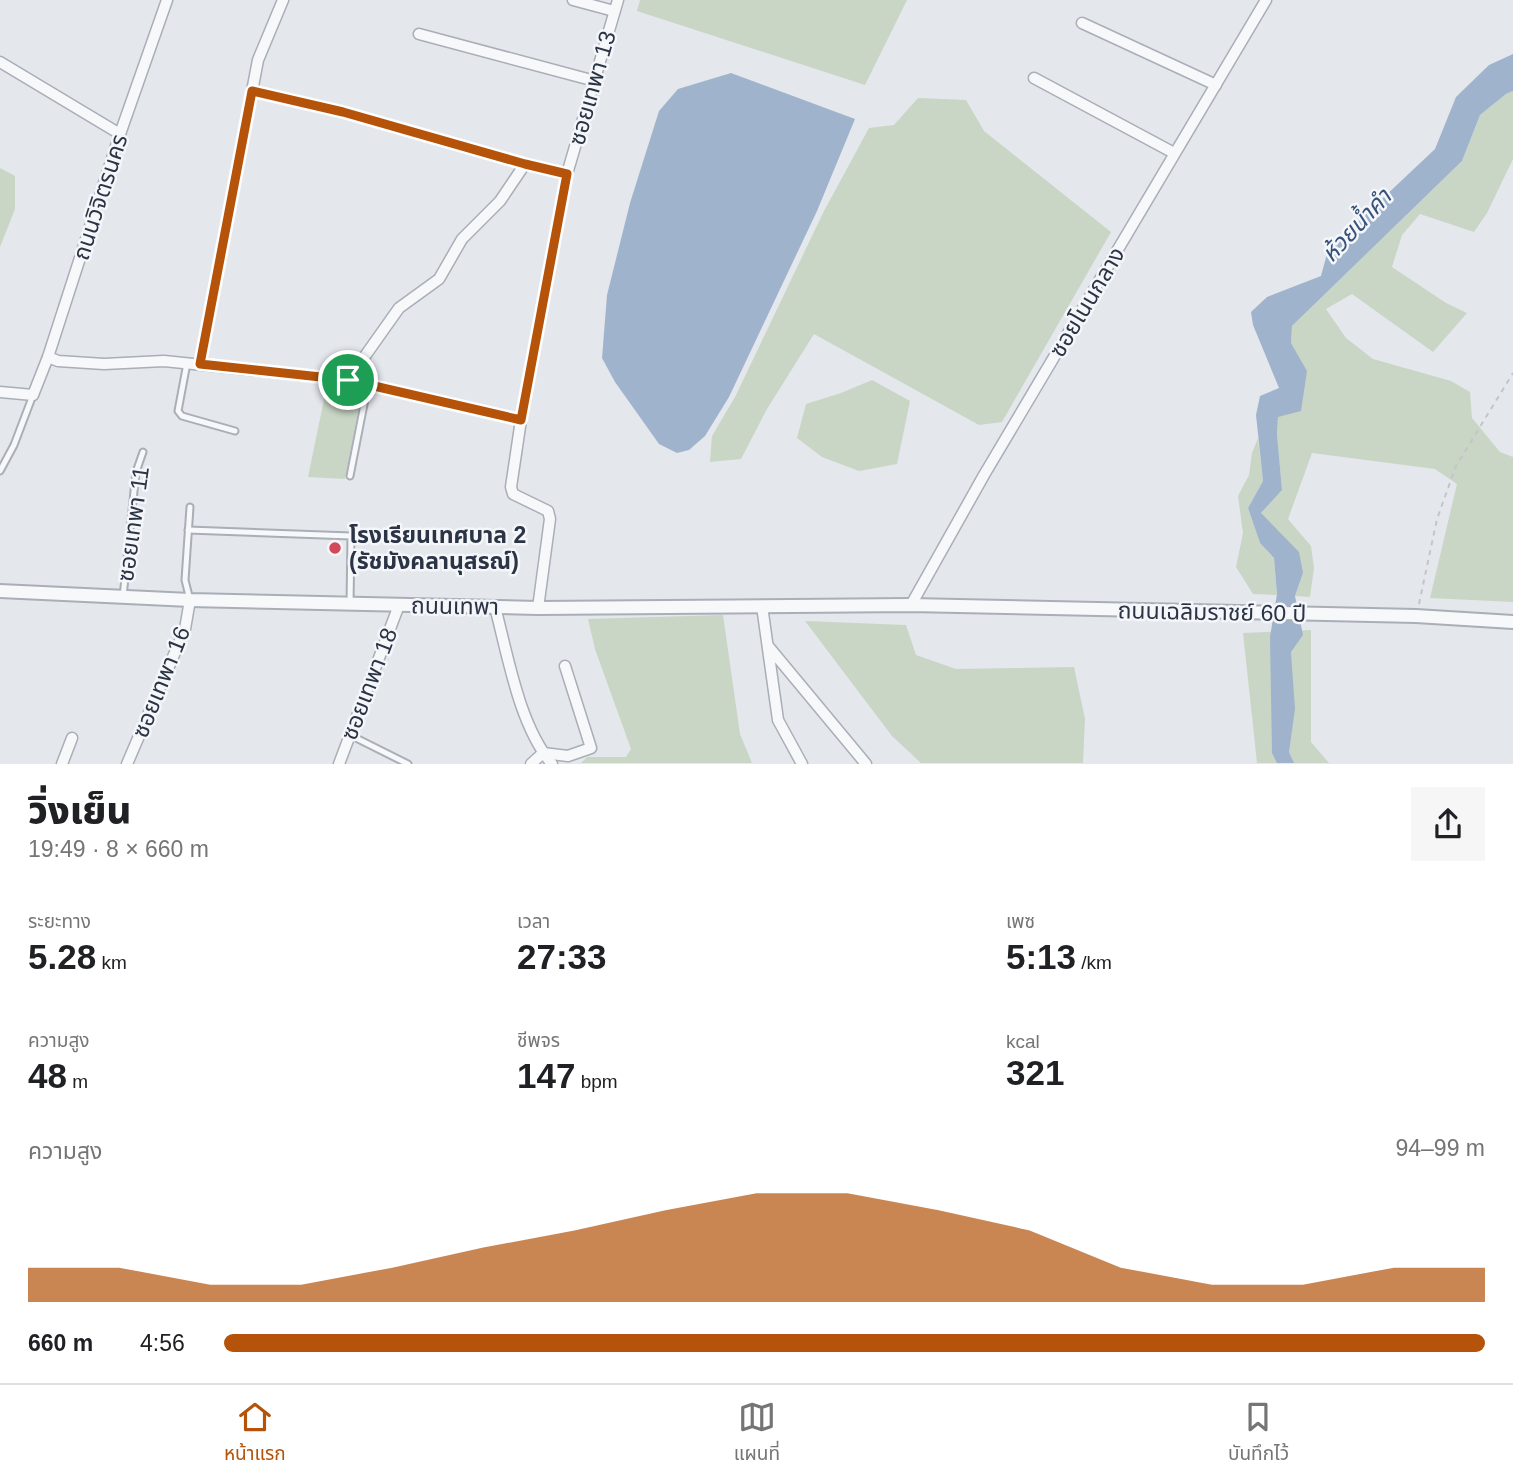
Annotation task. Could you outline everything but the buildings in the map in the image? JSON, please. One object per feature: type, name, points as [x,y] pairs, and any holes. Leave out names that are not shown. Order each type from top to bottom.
[{"type":"street","name":"ถนนวิจิตรนคร","points":[[33,394],[48,357],[120,134],[167,0]]},
{"type":"street","points":[[200,364],[258,60],[283,0]]},
{"type":"street","points":[[573,0],[614,12]]},
{"type":"street","name":"ซอยเทพา 13","points":[[538,608],[550,519],[548,511],[513,494],[511,487],[567,174],[618,0]]},
{"type":"street","name":"ซอยโนนกลาง","points":[[911,605],[984,475],[1266,0]]},
{"type":"street","points":[[1082,23],[1216,85]]},
{"type":"street","points":[[419,34],[595,80]]},
{"type":"street","points":[[0,62],[120,134]]},
{"type":"street","points":[[1034,78],[1174,153]]},
{"type":"street","points":[[252,91],[343,112],[567,174]]},
{"type":"street","points":[[348,380],[399,308],[439,279],[462,239],[500,201],[525,164]]},
{"type":"street","points":[[48,357],[58,361],[104,364],[164,361],[348,380],[521,420]]},
{"type":"street","points":[[0,392],[33,394]]},
{"type":"street","name":"ถนนเทพา","points":[[0,591],[190,600],[538,608],[588,614],[716,611],[762,607],[911,605]]},
{"type":"street","name":"ซอยเทพา 16","points":[[127,764],[185,629],[190,600]]},
{"type":"street","name":"ซอยเทพา 18","points":[[339,764],[399,605]]},
{"type":"street","name":"ถนนเฉลิมราชย์ 60 ปี","points":[[911,605],[1416,616],[1513,622]]},
{"type":"street","points":[[495,607],[522,706],[543,753],[552,764]]},
{"type":"street","points":[[762,607],[778,720],[802,764]]},
{"type":"street","points":[[768,646],[866,764]]},
{"type":"street","points":[[531,764],[543,753],[568,756],[591,748],[565,666]]},
{"type":"street","points":[[62,764],[72,738]]},
{"type":"lane","points":[[187,363],[178,411],[182,416],[235,431]]},
{"type":"lane","points":[[350,476],[368,384]]},
{"type":"lane","points":[[0,471],[14,445],[33,394]]},
{"type":"lane","name":"ซอยเทพา 11","points":[[123,597],[136,472],[143,452]]},
{"type":"lane","points":[[190,508],[185,580],[190,600]]},
{"type":"lane","points":[[188,530],[351,536],[350,604]]},
{"type":"lane","points":[[350,734],[408,764]]},
{"type":"path","points":[[1416,616],[1437,519],[1456,466],[1513,373]]},
{"type":"green space","points":[[640,0],[907,0],[865,85],[637,11]]},
{"type":"green space","points":[[1513,91],[1513,159],[1487,213],[1474,232],[1420,214],[1402,235],[1392,267],[1446,303],[1467,313],[1433,352],[1352,294],[1326,309],[1346,338],[1373,359],[1451,381],[1470,392],[1472,418],[1500,452],[1513,457],[1513,602],[1430,598],[1457,484],[1435,469],[1312,453],[1288,519],[1311,546],[1314,568],[1310,597],[1295,596],[1303,573],[1261,513],[1282,490],[1278,417],[1307,372],[1291,343],[1292,326],[1462,161],[1480,115]]},
{"type":"green space","points":[[918,98],[966,100],[984,131],[1111,232],[1002,422],[979,425],[814,334],[767,409],[741,459],[710,462],[712,436],[735,397],[824,211],[869,128],[894,125]]},
{"type":"green space","points":[[0,168],[15,176],[15,209],[0,247]]},
{"type":"green space","points":[[872,380],[910,401],[897,464],[859,471],[822,457],[797,438],[806,404]]},
{"type":"green space","points":[[327,385],[362,391],[345,479],[308,477]]},
{"type":"green space","points":[[1258,438],[1263,481],[1248,508],[1260,543],[1274,558],[1277,595],[1253,594],[1236,567],[1243,533],[1238,496],[1249,475],[1252,453]]},
{"type":"green space","points":[[723,615],[740,734],[752,763],[581,763],[587,757],[626,757],[631,749],[595,649],[588,619]]},
{"type":"green space","points":[[805,621],[906,625],[916,655],[956,669],[1074,667],[1085,719],[1083,763],[921,763],[892,736]]},
{"type":"green space","points":[[1311,630],[1311,742],[1329,763],[1257,763],[1243,633]]},
{"type":"water","name":"ห้วยน้ำคำ","points":[[1513,54],[1513,91],[1480,115],[1462,161],[1292,326],[1291,343],[1307,371],[1301,411],[1278,417],[1282,490],[1261,513],[1299,552],[1303,573],[1295,596],[1303,635],[1291,652],[1295,709],[1289,752],[1294,763],[1277,763],[1272,753],[1270,637],[1277,594],[1274,558],[1260,543],[1248,508],[1263,481],[1256,415],[1260,396],[1279,388],[1253,325],[1251,312],[1267,297],[1321,276],[1328,250],[1435,149],[1456,97],[1489,65]]},
{"type":"water","points":[[731,73],[855,119],[817,211],[729,397],[705,436],[689,450],[677,453],[659,444],[615,382],[602,358],[607,295],[630,203],[659,111],[678,89]]},
{"type":"place","name":"โรงเรียนเทศบาล 2 (รัชมังคลานุสรณ์)","points":[[335,548]]},
{"type":"route","points":[[252,91],[343,112],[567,174],[521,420],[348,380],[200,364],[252,91]]}]
